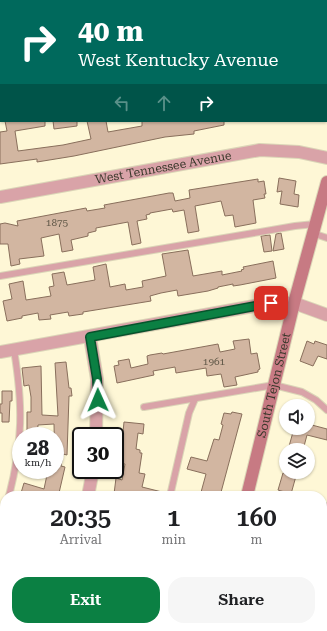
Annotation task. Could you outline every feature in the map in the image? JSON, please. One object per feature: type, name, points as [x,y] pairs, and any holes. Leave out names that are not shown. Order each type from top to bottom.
[{"type":"street","name":"West Tennessee Avenue","points":[[0,197],[260,150],[299,152],[327,158]]},
{"type":"street","name":"South Tejon Street","points":[[248,491],[294,303],[327,182]]},
{"type":"street","points":[[0,352],[90,337],[271,303],[294,303],[327,316]]},
{"type":"street","points":[[90,337],[97,379],[96,427]]},
{"type":"street","points":[[89,491],[91,479]]},
{"type":"lane","points":[[0,276],[295,226],[314,229],[327,238]]},
{"type":"lane","points":[[10,491],[19,450],[21,431],[20,394],[14,350]]},
{"type":"lane","points":[[144,407],[274,385],[302,392],[316,400],[327,410]]},
{"type":"lane","points":[[171,491],[189,413],[195,399]]},
{"type":"building","points":[[5,122],[45,122],[45,126],[15,131],[18,151],[63,145],[91,139],[87,122],[106,122],[108,132],[142,126],[142,122],[224,122],[224,125],[194,131],[194,134],[165,137],[74,156],[37,162],[37,159],[0,164],[0,132],[7,131]]},
{"type":"building","points":[[53,122],[77,122],[77,126],[54,129]]},
{"type":"building","points":[[279,178],[296,181],[294,194],[299,195],[298,207],[280,204],[282,191],[277,192]]},
{"type":"building","points":[[258,179],[258,182],[264,181],[266,194],[264,194],[265,198],[253,200],[256,223],[235,227],[233,215],[225,216],[221,201],[195,206],[199,231],[188,233],[184,210],[173,212],[172,209],[150,213],[146,215],[147,219],[137,221],[141,243],[132,245],[128,222],[96,228],[96,231],[88,233],[88,236],[71,240],[73,250],[62,252],[59,234],[41,238],[44,256],[19,259],[20,264],[11,266],[8,244],[0,244],[0,224],[5,223],[18,226],[17,221],[86,208],[87,211],[105,208],[104,205],[169,193],[173,193],[175,201],[190,198],[189,190]]},
{"type":"building","points":[[281,233],[284,249],[273,251],[276,234]]},
{"type":"building","points":[[270,235],[272,251],[264,252],[261,236]]},
{"type":"building","points":[[188,250],[193,276],[222,271],[222,275],[242,271],[241,270],[244,269],[243,267],[273,261],[276,278],[233,286],[233,284],[208,291],[178,296],[177,290],[150,296],[151,301],[83,312],[83,314],[69,316],[68,312],[50,315],[51,319],[39,320],[38,313],[7,321],[3,301],[12,299],[9,284],[23,281],[26,300],[51,296],[49,287],[54,286],[52,274],[64,272],[67,285],[95,280],[93,267],[106,264],[110,287],[125,284],[126,290],[143,287],[142,281],[166,276],[162,254]]},
{"type":"building","points":[[249,339],[251,354],[257,353],[260,369],[258,372],[235,377],[237,385],[224,387],[221,374],[207,376],[206,368],[176,373],[175,367],[153,371],[154,375],[117,383],[114,366],[119,365],[118,361],[129,359],[131,368],[148,364],[147,356],[150,355],[218,344],[220,352],[235,349],[233,341]]},
{"type":"building","points":[[307,341],[314,344],[315,341],[327,345],[327,359],[318,356],[313,366],[300,361]]},
{"type":"building","points":[[66,362],[69,388],[71,388],[72,396],[69,396],[67,455],[64,454],[64,427],[54,427],[54,424],[27,427],[27,412],[31,412],[31,397],[29,385],[24,386],[22,368],[41,366],[42,415],[58,416],[55,363]]},
{"type":"building","points":[[2,391],[12,391],[9,422],[2,422],[0,404],[2,404]]},
{"type":"building","points":[[232,412],[242,414],[221,491],[201,491],[206,474],[187,469],[191,457],[207,461],[214,439],[219,440],[223,425],[221,424],[224,413],[231,414]]},
{"type":"building","points":[[124,422],[144,424],[143,434],[138,433],[136,449],[140,450],[140,453],[142,453],[139,473],[145,474],[142,487],[158,491],[114,491],[116,479],[124,479]]},
{"type":"building","points":[[315,426],[327,429],[327,440],[307,435],[315,435]]},
{"type":"building","points":[[292,435],[307,435],[305,443],[290,443]]},
{"type":"building","points":[[46,479],[62,479],[59,491],[22,491],[24,483],[44,489]]},
{"type":"building","points":[[281,479],[295,479],[292,491],[278,490]]},
{"type":"route","points":[[98,400],[97,379],[90,337],[271,303]]}]
